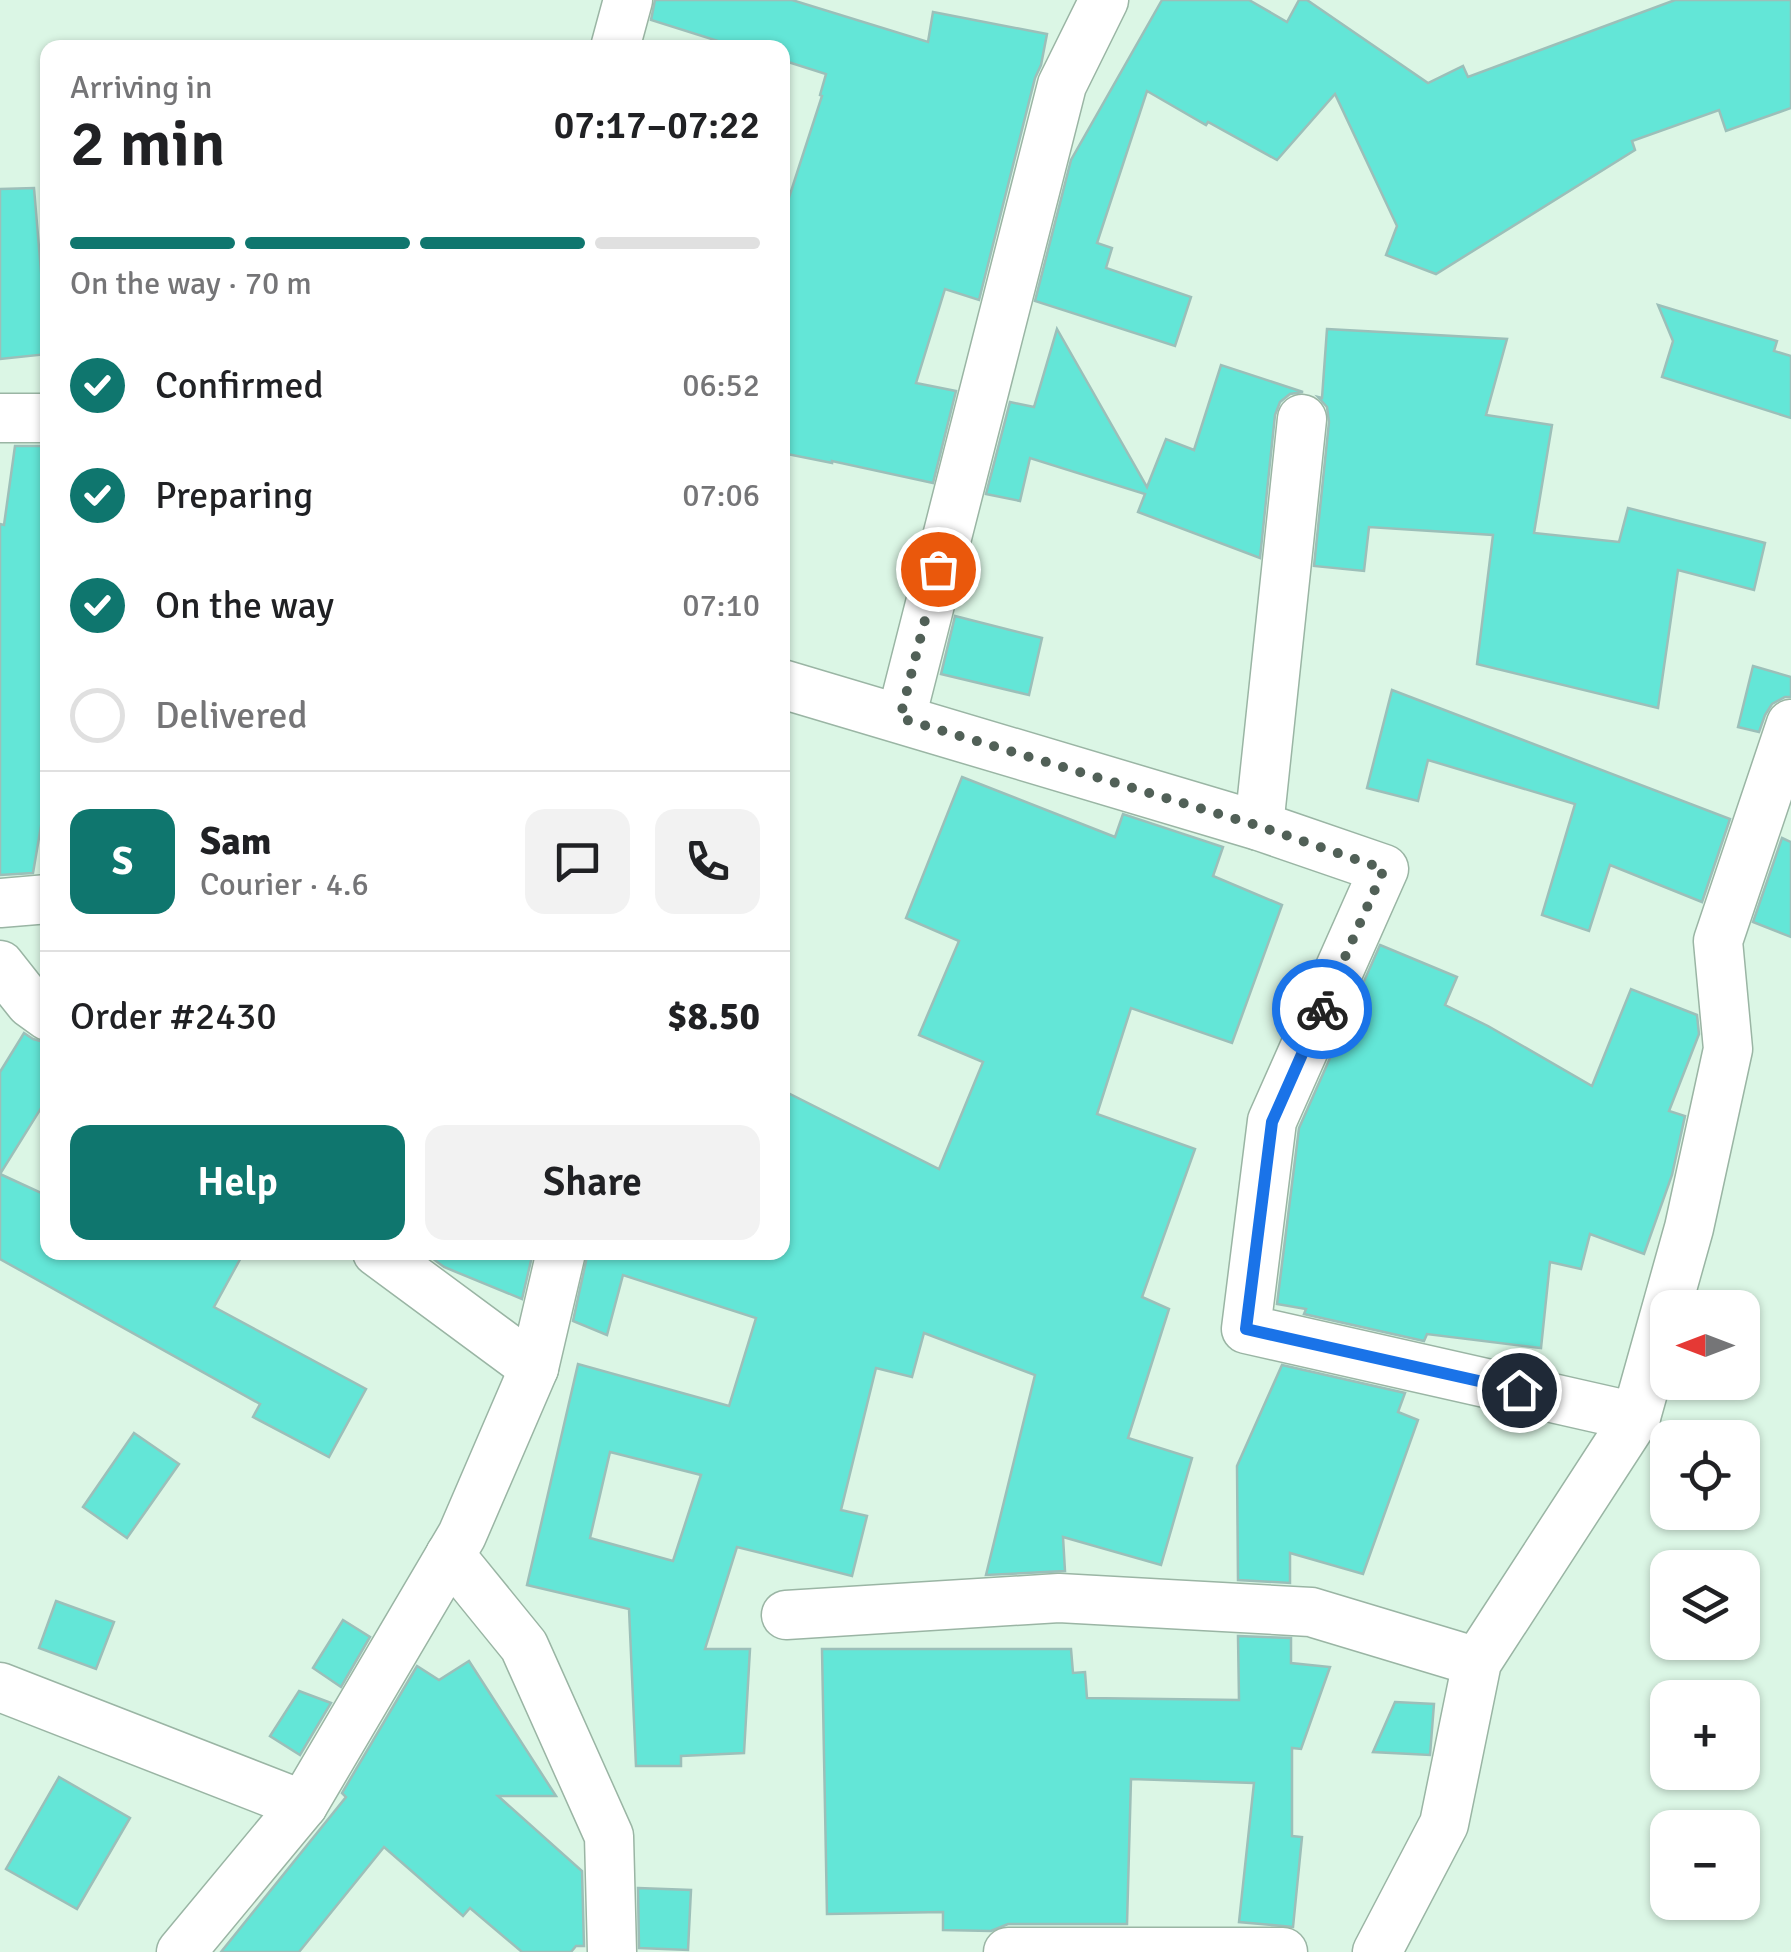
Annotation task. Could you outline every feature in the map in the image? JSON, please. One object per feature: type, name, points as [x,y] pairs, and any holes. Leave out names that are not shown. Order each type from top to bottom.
[{"type":"street","points":[[617,40],[628,0]]},
{"type":"street","points":[[900,718],[1062,85],[1104,0]]},
{"type":"street","points":[[0,418],[40,418]]},
{"type":"street","points":[[1259,826],[1302,419]]},
{"type":"street","points":[[790,686],[1259,826],[1384,869],[1272,1122],[1246,1329],[1636,1416]]},
{"type":"street","points":[[1378,1952],[1444,1824],[1477,1662],[1636,1416],[1688,1228],[1728,1049],[1718,941],[1791,724]]},
{"type":"street","points":[[0,903],[40,900]]},
{"type":"street","points":[[0,965],[40,1010]]},
{"type":"street","points":[[387,1260],[534,1368]]},
{"type":"street","points":[[180,1952],[303,1806],[462,1535],[534,1368],[559,1260]]},
{"type":"street","points":[[450,1555],[524,1646],[609,1836],[612,1952]]},
{"type":"street","points":[[786,1615],[1059,1598],[1311,1612],[1477,1662]]},
{"type":"street","points":[[0,1687],[303,1806]]},
{"type":"street","points":[[1008,1952],[1283,1952]]},
{"type":"building","points":[[655,0],[792,0],[928,42],[933,12],[1047,34],[979,300],[945,289],[916,383],[956,391],[933,483],[790,455],[790,194],[826,74],[790,63],[790,40],[715,40],[651,20]]},
{"type":"building","points":[[1162,0],[1249,0],[1287,22],[1299,0],[1307,0],[1428,83],[1463,66],[1468,77],[1675,0],[1791,0],[1791,108],[1726,131],[1719,110],[1632,141],[1635,150],[1436,274],[1386,255],[1397,226],[1335,94],[1277,160],[1147,91],[1097,243],[1112,248],[1106,268],[1191,297],[1175,346],[1035,301],[1071,160]]},
{"type":"building","points":[[34,188],[40,259],[40,355],[0,359],[0,189]]},
{"type":"building","points":[[1658,305],[1777,341],[1774,351],[1791,356],[1791,418],[1662,377],[1673,341]]},
{"type":"building","points":[[1057,329],[1147,487],[1166,439],[1194,450],[1221,365],[1303,392],[1290,394],[1280,402],[1275,415],[1260,558],[1138,512],[1145,494],[1030,458],[1020,501],[986,494],[1010,402],[1034,407]]},
{"type":"building","points":[[1327,329],[1507,339],[1486,415],[1552,425],[1534,533],[1619,542],[1628,508],[1765,543],[1754,590],[1678,570],[1658,708],[1477,664],[1493,535],[1369,527],[1364,571],[1314,566],[1329,422],[1327,407],[1318,397],[1322,398]]},
{"type":"building","points":[[15,446],[40,446],[40,832],[33,873],[0,875],[0,524],[4,525]]},
{"type":"building","points":[[955,616],[1042,638],[1029,695],[941,674]]},
{"type":"building","points":[[1753,666],[1791,677],[1791,697],[1772,704],[1759,732],[1738,727]]},
{"type":"building","points":[[1392,690],[1730,819],[1702,902],[1610,865],[1589,931],[1542,915],[1575,804],[1428,760],[1418,801],[1367,788]]},
{"type":"building","points":[[962,777],[1115,837],[1123,814],[1223,847],[1213,876],[1282,905],[1232,1043],[1131,1008],[1097,1114],[1195,1149],[1142,1297],[1169,1309],[1128,1438],[1192,1458],[1161,1565],[1063,1537],[1065,1571],[986,1575],[1035,1375],[924,1333],[912,1377],[876,1368],[841,1510],[867,1516],[852,1576],[737,1547],[705,1649],[750,1649],[744,1753],[681,1756],[681,1766],[636,1766],[629,1609],[527,1585],[578,1364],[729,1406],[756,1318],[623,1275],[607,1335],[573,1321],[586,1260],[790,1260],[790,1094],[939,1169],[983,1062],[919,1035],[959,941],[906,918]],"holes":[[[610,1452],[701,1475],[673,1561],[590,1538]]]},
{"type":"building","points":[[1782,838],[1791,842],[1791,937],[1753,922]]},
{"type":"building","points":[[1380,945],[1457,977],[1445,1005],[1592,1086],[1631,989],[1697,1015],[1699,1034],[1669,1111],[1685,1116],[1672,1175],[1644,1254],[1590,1234],[1581,1269],[1550,1262],[1541,1348],[1427,1334],[1424,1341],[1304,1314],[1306,1309],[1277,1304],[1299,1128]]},
{"type":"building","points":[[24,1033],[40,1041],[40,1110],[0,1174],[0,1072]]},
{"type":"building","points":[[0,1174],[40,1192],[40,1260],[240,1260],[214,1307],[366,1389],[329,1457],[253,1417],[260,1404],[0,1259]]},
{"type":"building","points":[[435,1260],[531,1260],[522,1299]]},
{"type":"building","points":[[1282,1365],[1405,1393],[1398,1412],[1418,1420],[1363,1574],[1290,1553],[1290,1583],[1238,1580],[1237,1466]]},
{"type":"building","points":[[134,1433],[179,1464],[127,1538],[83,1507]]},
{"type":"building","points":[[56,1601],[114,1622],[96,1669],[39,1648]]},
{"type":"building","points":[[343,1620],[370,1637],[341,1687],[313,1668]]},
{"type":"building","points":[[1238,1636],[1291,1638],[1291,1663],[1330,1667],[1301,1749],[1292,1748],[1292,1836],[1302,1837],[1293,1927],[1239,1922],[1254,1783],[1131,1779],[1127,1924],[1008,1924],[991,1931],[943,1930],[943,1912],[827,1914],[822,1649],[1071,1649],[1073,1673],[1085,1672],[1087,1698],[1239,1700]]},
{"type":"building","points":[[469,1661],[556,1796],[498,1796],[582,1871],[584,1946],[576,1946],[571,1952],[522,1952],[470,1908],[463,1916],[384,1847],[299,1952],[221,1952],[346,1797],[342,1793],[417,1666],[439,1680]]},
{"type":"building","points":[[299,1691],[331,1703],[300,1755],[270,1736]]},
{"type":"building","points":[[1395,1702],[1434,1704],[1430,1755],[1373,1752]]},
{"type":"building","points":[[59,1777],[130,1818],[77,1909],[6,1869]]},
{"type":"building","points":[[638,1888],[691,1890],[688,1950],[639,1948]]},
{"type":"way so far","points":[[938,569],[900,718],[1259,826],[1384,869],[1322,1009]]},
{"type":"route","points":[[1322,1009],[1272,1122],[1246,1329],[1519,1390]]}]
